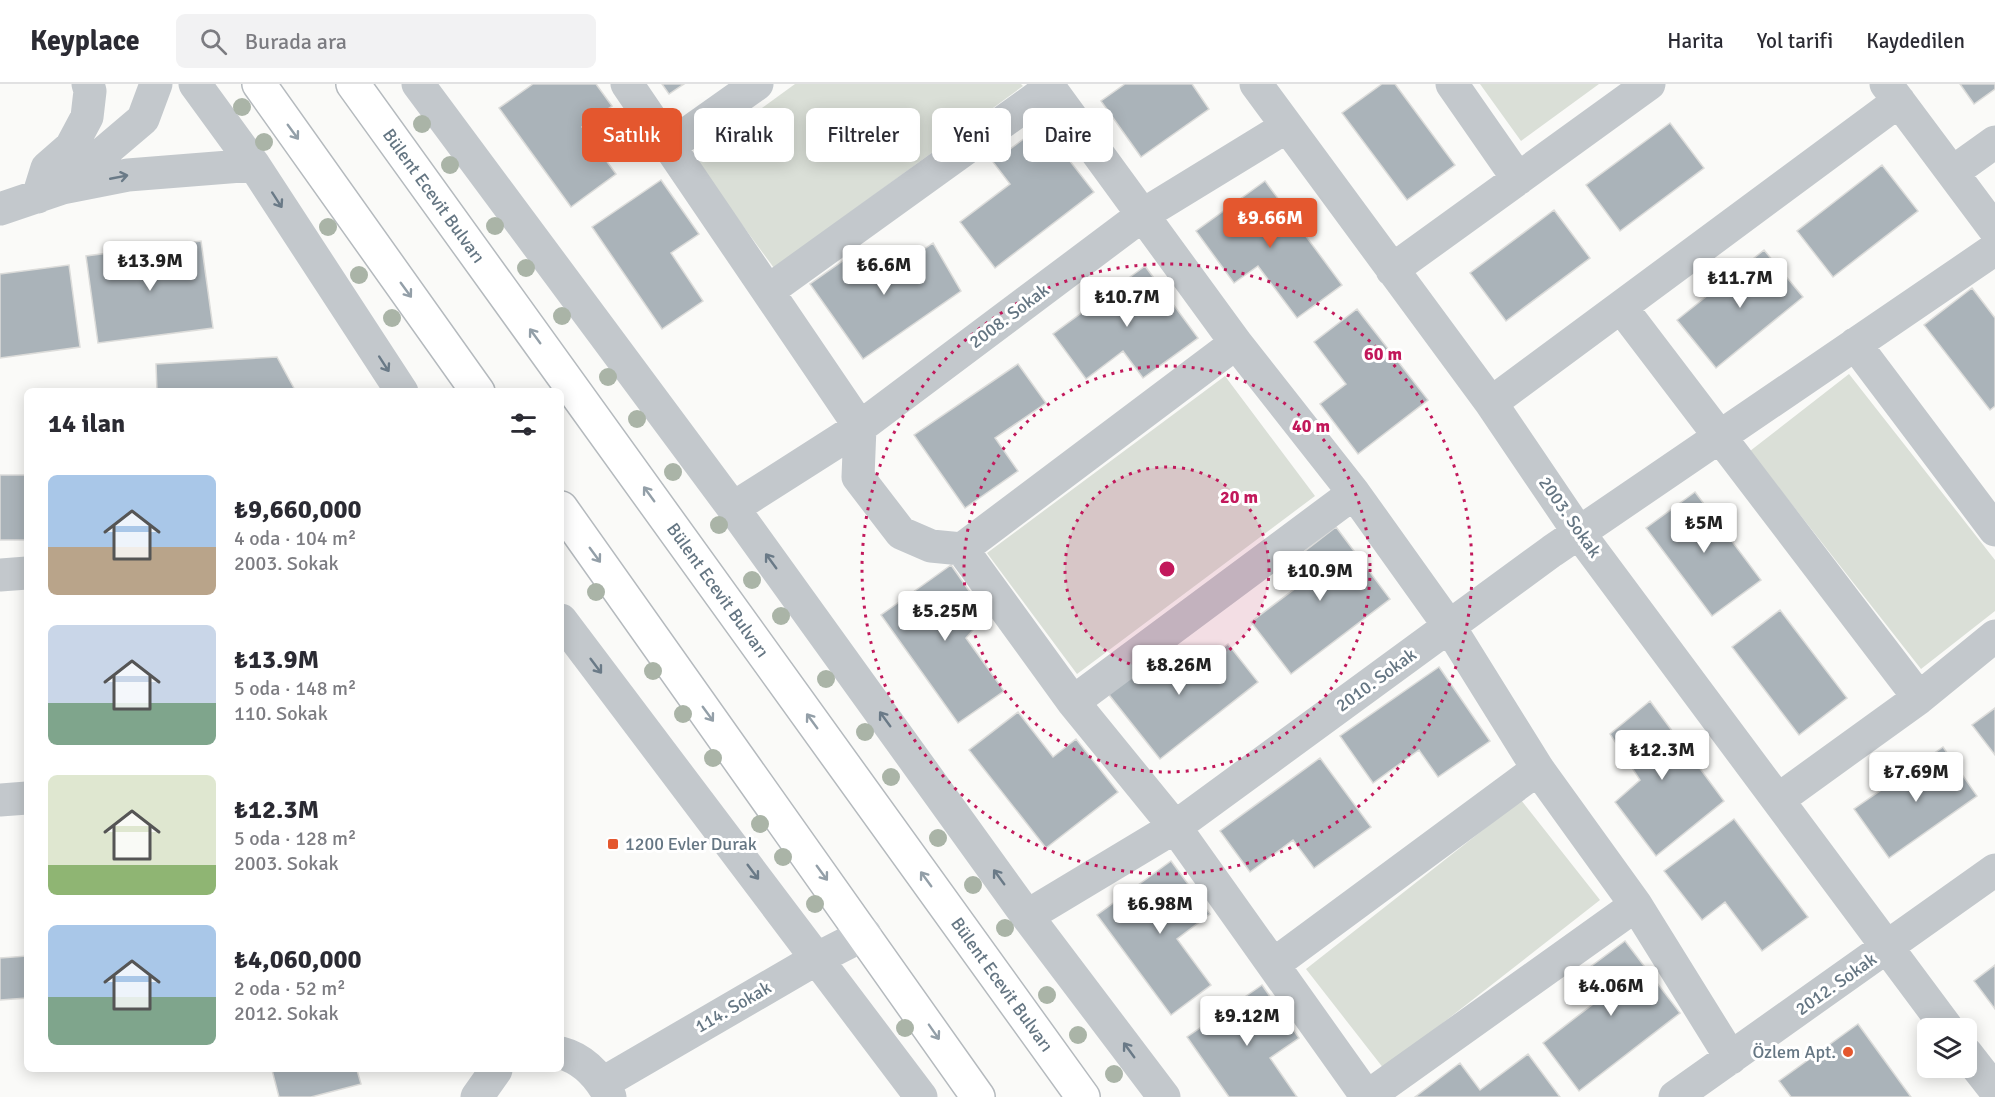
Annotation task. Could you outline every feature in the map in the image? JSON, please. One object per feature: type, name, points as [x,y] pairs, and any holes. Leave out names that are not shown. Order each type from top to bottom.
[{"type":"main road","points":[[259,84],[475,388]]},
{"type":"main road","name":"Bülent Ecevit Bulvarı","points":[[353,84],[1083,1097]]},
{"type":"main road","points":[[564,512],[865,934],[978,1097]]},
{"type":"street","points":[[50,193],[47,168],[71,147],[87,117],[90,91],[88,84]]},
{"type":"street","points":[[50,193],[143,119],[156,84]]},
{"type":"street","points":[[195,84],[254,165],[399,388]]},
{"type":"street","points":[[627,84],[644,108]]},
{"type":"street","points":[[682,138],[758,84]]},
{"type":"street","name":"2003. Sokak","points":[[1256,84],[1491,403],[1579,533],[1779,798],[1886,949],[1939,1018]]},
{"type":"street","points":[[1452,84],[1518,179]]},
{"type":"street","points":[[1392,270],[1649,84]]},
{"type":"street","points":[[768,291],[1048,86],[1144,214],[1236,343],[1354,493],[1449,626],[1538,769],[1636,905],[1731,1058]]},
{"type":"street","points":[[433,89],[1027,916],[1164,1097]]},
{"type":"street","points":[[1491,403],[1621,307],[1892,92],[1995,230]]},
{"type":"street","name":"2008. Sokak","points":[[733,508],[860,427],[1144,214],[1286,127]]},
{"type":"street","points":[[1953,172],[1995,142]]},
{"type":"street","points":[[682,162],[860,427],[858,477],[901,533],[931,546],[962,549],[1236,343]]},
{"type":"street","points":[[0,209],[50,193],[128,175],[254,165]]},
{"type":"street","name":"2010. Sokak","points":[[1027,916],[1175,827],[1579,533],[1719,435],[1995,249]]},
{"type":"street","points":[[1621,307],[1918,698]]},
{"type":"street","points":[[1855,344],[1995,530]]},
{"type":"street","points":[[1073,702],[1354,493]]},
{"type":"street","points":[[962,549],[1073,702],[1175,827],[1367,1097],[1636,905]]},
{"type":"street","points":[[0,575],[24,573]]},
{"type":"street","points":[[564,624],[921,1097]]},
{"type":"street","points":[[1779,798],[1918,698],[1995,636]]},
{"type":"street","points":[[1274,964],[1538,769]]},
{"type":"street","points":[[0,800],[24,798]]},
{"type":"street","name":"2012. Sokak","points":[[1675,1097],[1995,870]]},
{"type":"street","name":"114. Sokak","points":[[606,1090],[818,958],[865,934]]},
{"type":"street","points":[[564,1054],[580,1060],[606,1090]]},
{"type":"street","points":[[1977,1067],[1995,1090]]},
{"type":"street","points":[[477,1097],[495,1072]]},
{"type":"shaded area","points":[[795,84],[1021,84],[1023,86],[993,108],[932,108],[932,153],[920,161],[920,108],[806,108],[806,162],[919,162],[774,268],[696,162],[794,162],[794,108],[762,108]]},
{"type":"shaded area","points":[[1480,84],[1599,84],[1521,141]]},
{"type":"shaded area","points":[[1849,374],[1995,560],[1995,611],[1921,669],[1750,451]]},
{"type":"shaded area","points":[[1225,376],[1315,496],[1077,674],[987,553]]},
{"type":"shaded area","points":[[1521,800],[1600,900],[1384,1069],[1306,969]]},
{"type":"building","points":[[533,84],[596,84],[612,106],[609,108],[582,108],[582,162],[607,162],[616,174],[571,207],[499,108]]},
{"type":"building","points":[[662,84],[684,84],[669,94]]},
{"type":"building","points":[[1125,84],[1192,84],[1209,109],[1141,157],[1113,118],[1113,108],[1106,108],[1101,101]]},
{"type":"building","points":[[1382,84],[1395,84],[1455,165],[1407,200],[1342,113]]},
{"type":"building","points":[[1960,84],[1995,84],[1995,89],[1974,104]]},
{"type":"building","points":[[1670,123],[1704,168],[1620,231],[1586,185]]},
{"type":"building","points":[[1023,139],[1023,162],[1071,162],[1094,192],[995,268],[960,222],[1010,184],[993,162],[1011,162],[1011,148]]},
{"type":"building","points":[[1882,165],[1918,211],[1833,277],[1797,231]]},
{"type":"building","points":[[661,180],[699,234],[671,253],[703,301],[662,329],[592,227]]},
{"type":"building","points":[[1265,181],[1342,285],[1297,318],[1258,266],[1234,283],[1196,231]]},
{"type":"building","points":[[1554,210],[1590,258],[1506,321],[1470,273]]},
{"type":"building","points":[[201,241],[213,328],[98,343],[86,256]]},
{"type":"building","points":[[933,243],[961,291],[863,359],[810,284],[861,248],[885,276]]},
{"type":"building","points":[[1764,250],[1803,297],[1716,368],[1677,320]]},
{"type":"building","points":[[69,265],[80,347],[0,358],[0,274]]},
{"type":"building","points":[[1145,266],[1198,338],[1143,378],[1123,351],[1086,379],[1053,334]]},
{"type":"building","points":[[1972,288],[1995,318],[1995,406],[1990,410],[1924,325]]},
{"type":"building","points":[[1357,309],[1428,400],[1358,454],[1320,404],[1346,384],[1314,342]]},
{"type":"building","points":[[277,357],[294,388],[157,388],[156,364]]},
{"type":"building","points":[[1018,364],[1046,403],[995,438],[1018,471],[965,508],[914,435]]},
{"type":"building","points":[[0,475],[24,475],[24,540],[0,540]]},
{"type":"building","points":[[1695,492],[1761,580],[1712,616],[1646,528]]},
{"type":"building","points":[[1336,527],[1390,599],[1291,674],[1251,622],[1301,584],[1287,565]]},
{"type":"building","points":[[951,565],[986,615],[966,638],[1004,691],[958,723],[881,615]]},
{"type":"building","points":[[1780,610],[1847,698],[1799,735],[1732,647]]},
{"type":"building","points":[[1228,644],[1258,682],[1160,759],[1106,691],[1162,647],[1185,677]]},
{"type":"building","points":[[1439,667],[1490,741],[1438,777],[1419,750],[1373,783],[1340,736]]},
{"type":"building","points":[[1650,701],[1724,801],[1656,856],[1615,802],[1640,780],[1610,734]]},
{"type":"building","points":[[1995,708],[1995,755],[1972,725]]},
{"type":"building","points":[[1018,712],[1053,757],[1076,739],[1118,792],[1046,848],[969,750]]},
{"type":"building","points":[[1943,747],[1977,796],[1889,858],[1854,809]]},
{"type":"building","points":[[1320,758],[1371,827],[1314,868],[1293,840],[1250,872],[1220,831]]},
{"type":"building","points":[[1734,819],[1808,917],[1762,951],[1725,902],[1702,920],[1664,871]]},
{"type":"building","points":[[1171,861],[1210,914],[1177,939],[1211,985],[1171,1015],[1097,915]]},
{"type":"building","points":[[1625,941],[1680,1013],[1579,1091],[1543,1043],[1593,1004],[1574,979]]},
{"type":"building","points":[[24,956],[24,998],[0,1000],[0,958]]},
{"type":"building","points":[[1995,965],[1995,1009],[1974,981]]},
{"type":"building","points":[[1262,985],[1299,1038],[1270,1058],[1297,1097],[1229,1097],[1187,1037]]},
{"type":"building","name":"Özlem Apt.","points":[[1858,1024],[1911,1097],[1791,1097],[1779,1081]]},
{"type":"building","points":[[1528,1054],[1560,1097],[1415,1097],[1460,1063],[1480,1090]]},
{"type":"building","points":[[273,1072],[358,1072],[361,1084],[311,1097],[279,1097]]},
{"type":"place","name":"1200 Evler Durak","points":[[613,844]]},
{"type":"place","name":"Özlem Apt.","points":[[1848,1052]]}]
